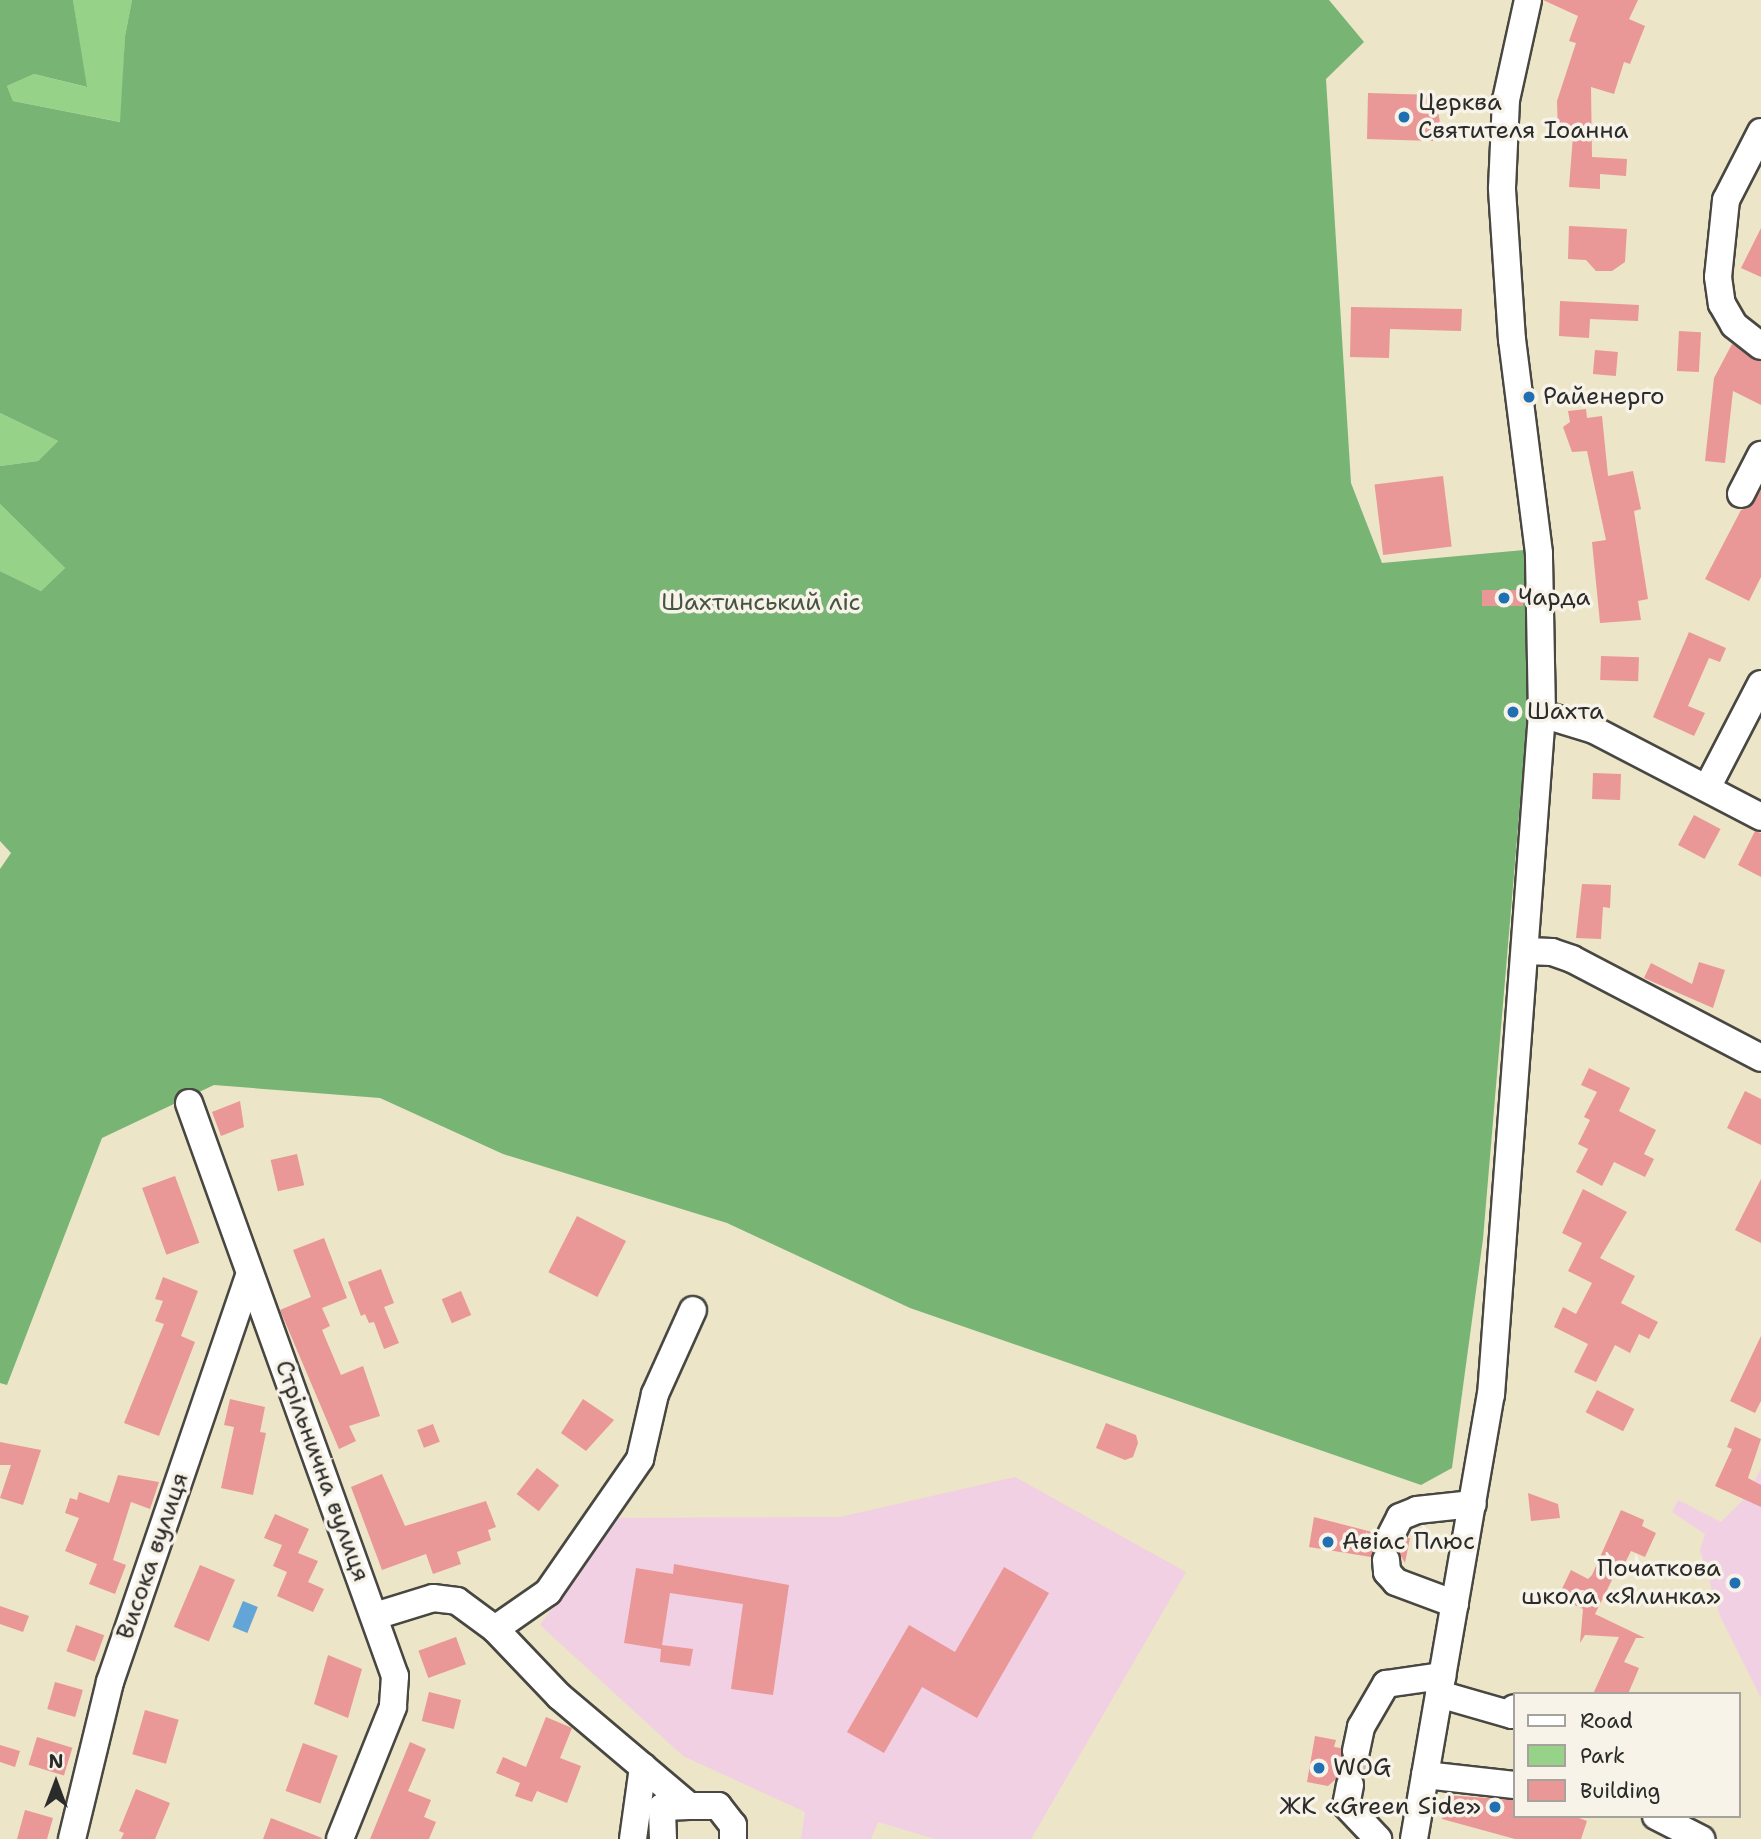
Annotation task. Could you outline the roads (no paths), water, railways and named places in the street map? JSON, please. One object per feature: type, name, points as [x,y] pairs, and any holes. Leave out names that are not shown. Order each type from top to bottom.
[{"type":"street","points":[[1414,1839],[1473,1504],[1495,1352],[1542,715],[1539,553],[1512,340],[1502,188],[1507,89],[1528,0]]},
{"type":"street","points":[[1761,132],[1726,200],[1718,277],[1722,304],[1734,325],[1761,346]]},
{"type":"street","points":[[1741,494],[1761,455]]},
{"type":"street","points":[[1707,788],[1761,684]]},
{"type":"street","points":[[1542,715],[1594,730],[1761,817]]},
{"type":"street","points":[[1525,950],[1552,951],[1572,959],[1761,1058]]},
{"type":"street","name":"Стрільнична вулиця","points":[[189,1103],[250,1277],[376,1616],[395,1676],[393,1707],[340,1839]]},
{"type":"street","name":"Висока вулиця","points":[[72,1839],[110,1682],[250,1277]]},
{"type":"street","points":[[495,1629],[548,1592],[640,1459],[655,1394],[694,1310]]},
{"type":"street","points":[[1455,1604],[1396,1582],[1387,1572],[1388,1548],[1400,1517],[1416,1510],[1473,1504]]},
{"type":"street","points":[[376,1616],[433,1598],[457,1601],[495,1629],[559,1696],[689,1806]]},
{"type":"street","points":[[1356,1751],[1361,1727],[1386,1684],[1441,1685],[1512,1715]]},
{"type":"street","points":[[633,1839],[643,1767]]},
{"type":"street","points":[[1426,1775],[1512,1785]]},
{"type":"street","points":[[1350,1785],[1346,1805],[1378,1839]]},
{"type":"street","points":[[663,1839],[662,1807],[689,1806],[718,1806],[733,1825],[733,1839]]},
{"type":"street","points":[[1660,1818],[1701,1839]]},
{"type":"water","points":[[243,1601],[258,1607],[247,1633],[233,1627]]},
{"type":"tunnel","points":[[1350,1785],[1356,1751]]},
{"type":"place","name":"Церква Святителя Іоанна","points":[[1404,117]]},
{"type":"place","name":"Райенерго","points":[[1529,397]]},
{"type":"place","name":"Чарда","points":[[1504,598]]},
{"type":"place","name":"Шахта","points":[[1513,712]]},
{"type":"place","name":"Авіас Плюс","points":[[1328,1542]]},
{"type":"place","name":"Початкова школа «Ялинка»","points":[[1735,1583]]},
{"type":"place","name":"WOG","points":[[1319,1768]]},
{"type":"place","name":"ЖК «Green Side»","points":[[1495,1807]]},
{"type":"park label","name":"Шахтинський ліс","points":[[761,603]]}]
